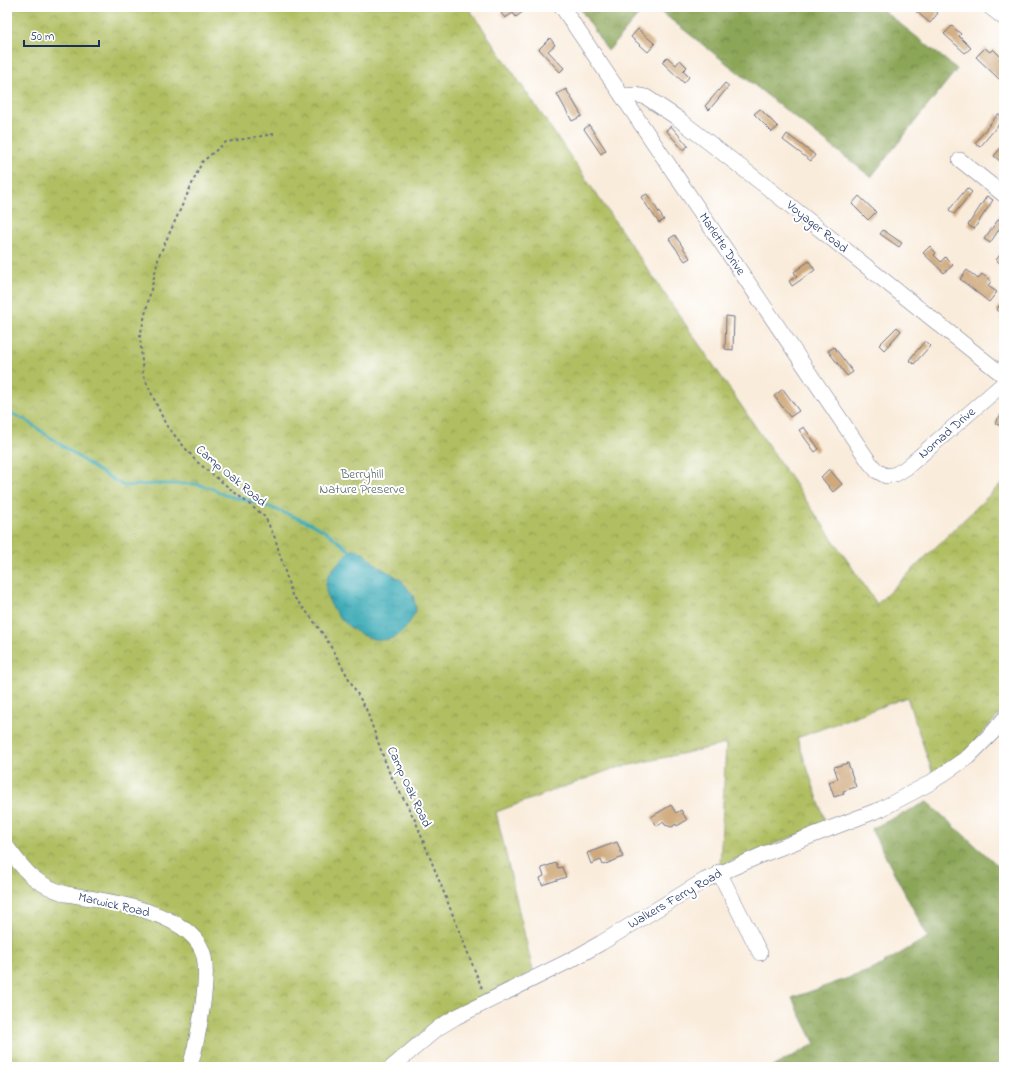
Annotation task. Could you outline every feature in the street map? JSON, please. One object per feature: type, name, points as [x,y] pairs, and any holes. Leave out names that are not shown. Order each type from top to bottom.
[{"type":"street","name":"Marlette Drive","points":[[562,7],[870,463],[877,472],[886,476]]},
{"type":"street","points":[[990,7],[1004,18]]},
{"type":"street","name":"Voyager Road","points":[[622,96],[636,95],[646,97],[676,117],[768,188],[1004,376]]},
{"type":"street","points":[[960,160],[1004,195]]},
{"type":"street","name":"Nomad Drive","points":[[886,476],[896,474],[906,468],[1004,383]]},
{"type":"street","name":"Walkers Ferry Road","points":[[392,1067],[438,1028],[456,1017],[571,960],[719,872],[858,818],[901,799],[930,783],[959,764],[978,747],[1004,719]]},
{"type":"street","name":"Marwick Road","points":[[7,847],[31,877],[56,890],[66,894],[144,910],[184,929],[194,938],[203,953],[206,977],[198,1033],[190,1067]]},
{"type":"street","points":[[719,872],[760,953]]},
{"type":"path","name":"Camp Oak Road","points":[[274,134],[226,142],[202,162],[159,256],[140,336],[143,375],[166,425],[196,461],[265,517],[276,538],[292,595],[310,616],[327,640],[366,709],[390,772],[415,820],[487,1001]]},
{"type":"green space","name":"Berryhill Nature Preserve","points":[[7,7],[468,7],[877,604],[1004,481],[1004,709],[961,756],[933,774],[907,697],[797,738],[826,823],[720,866],[726,744],[612,769],[496,812],[533,971],[418,1036],[382,1067],[7,1067]]},
{"type":"green space","points":[[579,7],[645,7],[608,51]]},
{"type":"green space","points":[[655,7],[879,7],[957,69],[871,177]]},
{"type":"green space","points":[[927,802],[1004,871],[1004,1067],[772,1067],[815,1044],[792,998],[874,969],[928,937],[871,829]]},
{"type":"water","points":[[356,549],[378,566],[400,579],[413,595],[416,611],[406,628],[398,635],[387,639],[374,639],[362,635],[350,627],[332,606],[327,594],[326,583],[328,577],[344,556]]},
{"type":"building","points":[[510,7],[523,7],[521,8],[524,11],[516,17],[513,13],[505,18],[501,13]]},
{"type":"building","points":[[911,7],[930,7],[938,13],[930,23]]},
{"type":"building","points":[[952,26],[961,34],[959,36],[971,48],[965,53],[944,34]]},
{"type":"building","points":[[638,29],[655,44],[648,52],[631,37]]},
{"type":"building","points":[[550,38],[555,45],[548,51],[564,68],[560,72],[539,49]]},
{"type":"building","points":[[985,48],[990,52],[993,49],[1001,57],[999,59],[1004,64],[1004,76],[1000,80],[976,57]]},
{"type":"building","points":[[667,57],[676,65],[680,60],[687,67],[683,71],[689,77],[684,83],[662,62]]},
{"type":"building","points":[[725,83],[729,86],[709,110],[705,106]]},
{"type":"building","points":[[566,89],[582,116],[572,121],[557,94]]},
{"type":"building","points":[[760,109],[778,127],[772,132],[754,114]]},
{"type":"building","points":[[998,114],[1004,118],[980,147],[975,143]]},
{"type":"building","points":[[589,125],[606,150],[601,154],[584,129]]},
{"type":"building","points":[[671,126],[688,146],[683,150],[666,130]]},
{"type":"building","points":[[787,134],[815,155],[811,161],[783,140]]},
{"type":"building","points":[[1004,144],[1004,158],[1001,162],[994,156]]},
{"type":"building","points":[[967,188],[972,192],[954,214],[949,210]]},
{"type":"building","points":[[647,194],[664,220],[659,223],[641,197]]},
{"type":"building","points":[[859,196],[876,212],[868,220],[852,204]]},
{"type":"building","points":[[987,196],[993,200],[974,229],[968,225]]},
{"type":"building","points":[[1001,216],[1004,219],[1004,222],[990,243],[984,239]]},
{"type":"building","points":[[883,230],[902,243],[899,247],[880,234]]},
{"type":"building","points":[[675,235],[690,258],[685,261],[669,239]]},
{"type":"building","points":[[930,246],[936,253],[934,255],[941,262],[945,257],[953,265],[944,273],[923,253]]},
{"type":"building","points":[[1004,250],[1004,262],[1002,265],[996,260]]},
{"type":"building","points":[[809,261],[815,270],[792,286],[789,281],[797,276],[794,272]]},
{"type":"building","points":[[967,270],[978,279],[982,274],[991,281],[988,286],[997,292],[989,302],[960,279]]},
{"type":"building","points":[[999,306],[1004,309],[1004,321],[1001,319],[1003,315],[996,310]]},
{"type":"building","points":[[726,316],[734,317],[733,350],[725,349]]},
{"type":"building","points":[[897,327],[901,331],[884,350],[879,345]]},
{"type":"building","points":[[925,341],[930,346],[914,364],[909,360]]},
{"type":"building","points":[[834,347],[853,372],[847,376],[828,351]]},
{"type":"building","points":[[783,389],[799,411],[790,417],[774,396]]},
{"type":"building","points":[[1004,410],[1004,428],[995,423]]},
{"type":"building","points":[[804,427],[819,449],[815,452],[799,430]]},
{"type":"building","points":[[829,469],[842,484],[833,492],[821,477]]},
{"type":"building","points":[[848,763],[856,787],[843,791],[844,794],[834,797],[829,782],[838,779],[834,767]]},
{"type":"building","points":[[671,805],[676,813],[681,810],[687,820],[677,826],[676,824],[672,827],[665,825],[664,822],[657,826],[651,817]]},
{"type":"building","points":[[617,842],[623,857],[603,865],[601,860],[591,864],[587,853]]},
{"type":"building","points":[[556,863],[558,868],[562,867],[566,877],[542,885],[540,878],[544,876],[541,868]]},
{"type":"waterway","points":[[7,411],[27,421],[97,470],[124,486],[196,484],[211,488],[225,495],[262,504],[310,523],[328,533],[350,551],[351,554]]}]
